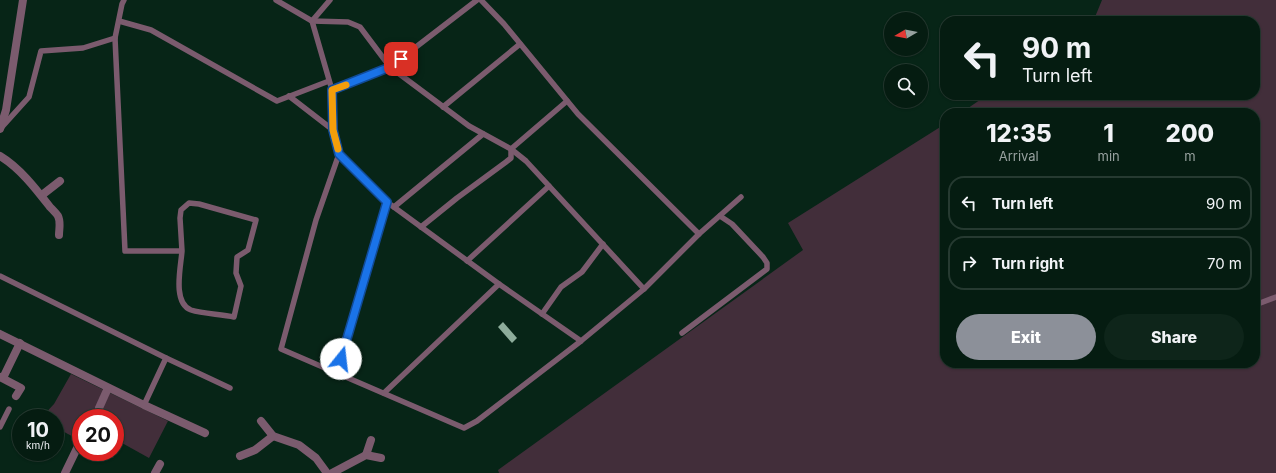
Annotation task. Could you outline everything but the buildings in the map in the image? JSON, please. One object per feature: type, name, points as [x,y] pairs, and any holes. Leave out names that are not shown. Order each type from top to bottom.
[{"type":"street","points":[[0,129],[5,115],[23,0]]},
{"type":"street","points":[[0,156],[7,160],[42,195],[58,217],[60,222],[59,235]]},
{"type":"street","points":[[42,195],[60,181]]},
{"type":"street","points":[[0,334],[108,388],[205,433]]},
{"type":"street","points":[[16,396],[21,388],[1,378],[20,343]]},
{"type":"street","points":[[99,408],[108,388]]},
{"type":"street","points":[[261,421],[273,436],[299,445],[316,458],[328,473]]},
{"type":"street","points":[[240,456],[255,450],[273,436]]},
{"type":"street","points":[[366,455],[371,440]]},
{"type":"street","points":[[332,473],[366,455],[381,458]]},
{"type":"street","points":[[65,473],[72,459]]},
{"type":"street","points":[[155,473],[160,464]]},
{"type":"lane","points":[[124,0],[115,38],[125,251],[182,252]]},
{"type":"lane","points":[[276,0],[312,21],[348,22],[360,27],[390,67],[469,126],[510,148],[526,160],[644,289]]},
{"type":"lane","points":[[312,21],[330,0]]},
{"type":"lane","points":[[332,90],[390,67],[476,0]]},
{"type":"lane","points":[[481,0],[504,24],[578,114],[699,234]]},
{"type":"lane","points":[[119,21],[151,30],[277,101],[329,81]]},
{"type":"lane","points":[[312,21],[332,90],[333,130],[339,154],[387,202],[499,284],[581,341]]},
{"type":"lane","points":[[0,129],[29,97],[41,51],[83,48],[115,38]]},
{"type":"lane","points":[[443,107],[520,44]]},
{"type":"lane","points":[[288,96],[333,130]]},
{"type":"lane","points":[[510,148],[567,101]]},
{"type":"lane","points":[[394,207],[483,134]]},
{"type":"lane","points":[[421,227],[506,162],[510,158],[510,148]]},
{"type":"lane","points":[[339,154],[316,220],[281,349],[464,428],[477,421],[581,341],[644,289],[699,234],[741,197]]},
{"type":"lane","points":[[467,261],[550,186]]},
{"type":"lane","points":[[337,373],[387,202]]},
{"type":"lane","points":[[189,203],[199,204],[256,220],[248,250],[237,257],[236,273],[241,286],[234,316],[189,309],[182,302],[178,288],[182,252],[181,210],[189,203]]},
{"type":"lane","points":[[682,333],[767,269],[767,263],[763,257],[732,224],[720,216]]},
{"type":"lane","points":[[542,314],[561,287],[582,272],[604,244]]},
{"type":"lane","points":[[0,276],[230,388]]},
{"type":"lane","points":[[384,393],[499,284]]},
{"type":"lane","points":[[1260,304],[1276,297]]},
{"type":"lane","points":[[144,405],[166,358]]},
{"type":"lane","points":[[0,427],[9,409]]},
{"type":"shaded area","points":[[1102,0],[1276,0],[1276,473],[499,473],[498,470],[803,250],[788,223],[940,127],[940,368],[1260,368],[1260,108],[968,108],[980,100],[1260,100],[1260,16],[1095,16]]},
{"type":"shaded area","points":[[71,374],[168,421],[149,458],[124,444],[124,409],[72,409],[72,436],[64,432],[64,409],[49,409],[54,404]]},
{"type":"slow traffic","points":[[338,149],[333,130],[332,90],[346,85]]},
{"type":"route","points":[[341,359],[387,202],[339,154],[333,130],[332,90],[390,67],[401,59]]}]
